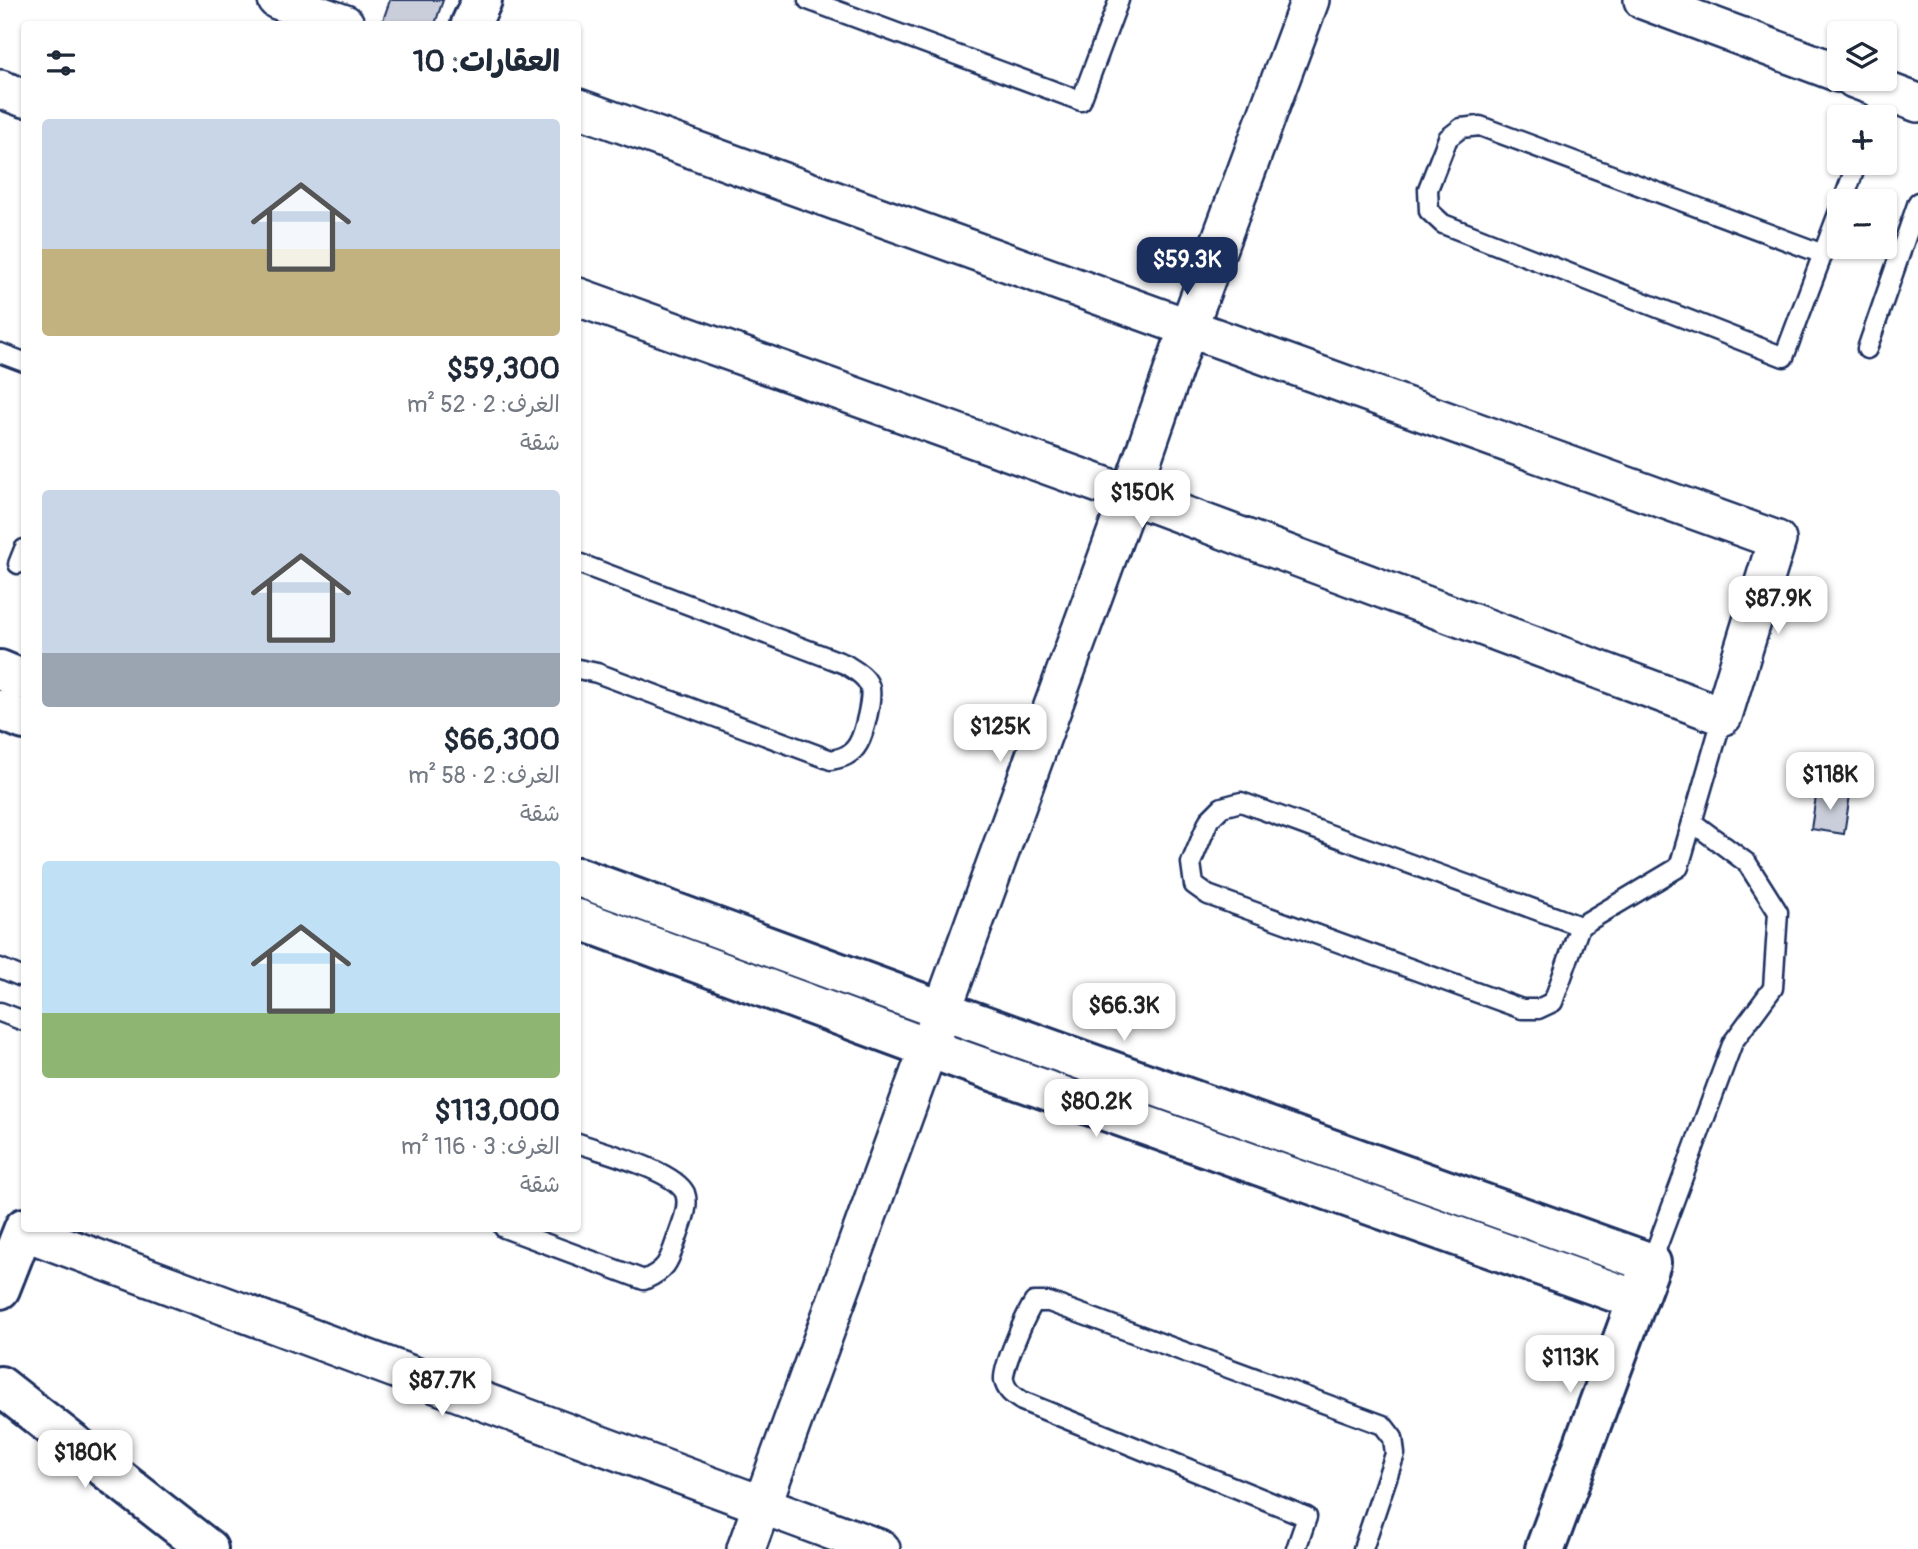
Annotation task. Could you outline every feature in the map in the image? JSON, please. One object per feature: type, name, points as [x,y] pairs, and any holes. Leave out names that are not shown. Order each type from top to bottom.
[{"type":"street","points":[[277,0],[336,21]]},
{"type":"street","points":[[472,21],[482,0]]},
{"type":"street","points":[[746,1549],[1130,495],[1188,328],[1310,0]]},
{"type":"street","points":[[1643,0],[1827,69]]},
{"type":"street","points":[[0,89],[21,97]]},
{"type":"street","points":[[1871,95],[1918,103]]},
{"type":"street","points":[[581,109],[1777,540],[1723,716],[1130,495],[581,298]]},
{"type":"street","points":[[0,670],[21,679]]},
{"type":"street","points":[[0,710],[21,719]]},
{"type":"street","points":[[581,878],[941,1010],[1651,1263],[1545,1549]]},
{"type":"street","points":[[581,920],[928,1048],[1637,1300]]},
{"type":"street","points":[[0,1290],[23,1232]]},
{"type":"street","points":[[29,1232],[881,1549]]},
{"type":"street","points":[[0,1386],[208,1549]]},
{"type":"lane","points":[[808,0],[1081,101],[1113,2]]},
{"type":"lane","points":[[1823,254],[1480,126],[1461,128],[1448,138],[1428,189],[1429,211],[1443,224],[1784,357],[1823,254],[1827,243]]},
{"type":"lane","points":[[1867,349],[1918,202]]},
{"type":"lane","points":[[0,353],[21,361]]},
{"type":"lane","points":[[581,565],[845,664],[863,676],[871,687],[869,707],[858,744],[844,758],[831,760],[597,673],[581,670]]},
{"type":"lane","points":[[1580,926],[1241,802],[1222,807],[1209,820],[1191,863],[1194,885],[1208,895],[1522,1009],[1538,1009],[1553,1002],[1580,926],[1679,867],[1723,716]]},
{"type":"lane","points":[[1651,1263],[1733,1042],[1773,988],[1778,912],[1747,863],[1692,822]]},
{"type":"lane","points":[[0,968],[21,977]]},
{"type":"lane","points":[[0,1012],[21,1020]]},
{"type":"lane","points":[[515,1232],[644,1280],[659,1273],[667,1265],[685,1216],[686,1195],[678,1184],[664,1175],[581,1144]]},
{"type":"lane","points":[[1296,1549],[1307,1517],[1021,1401],[1008,1391],[1003,1378],[1025,1315],[1034,1303],[1049,1302],[1383,1424],[1393,1438],[1395,1454],[1363,1549]]},
{"type":"building","points":[[390,0],[443,0],[436,21],[383,21]]},
{"type":"building","points":[[1817,790],[1850,795],[1844,834],[1811,829]]}]
